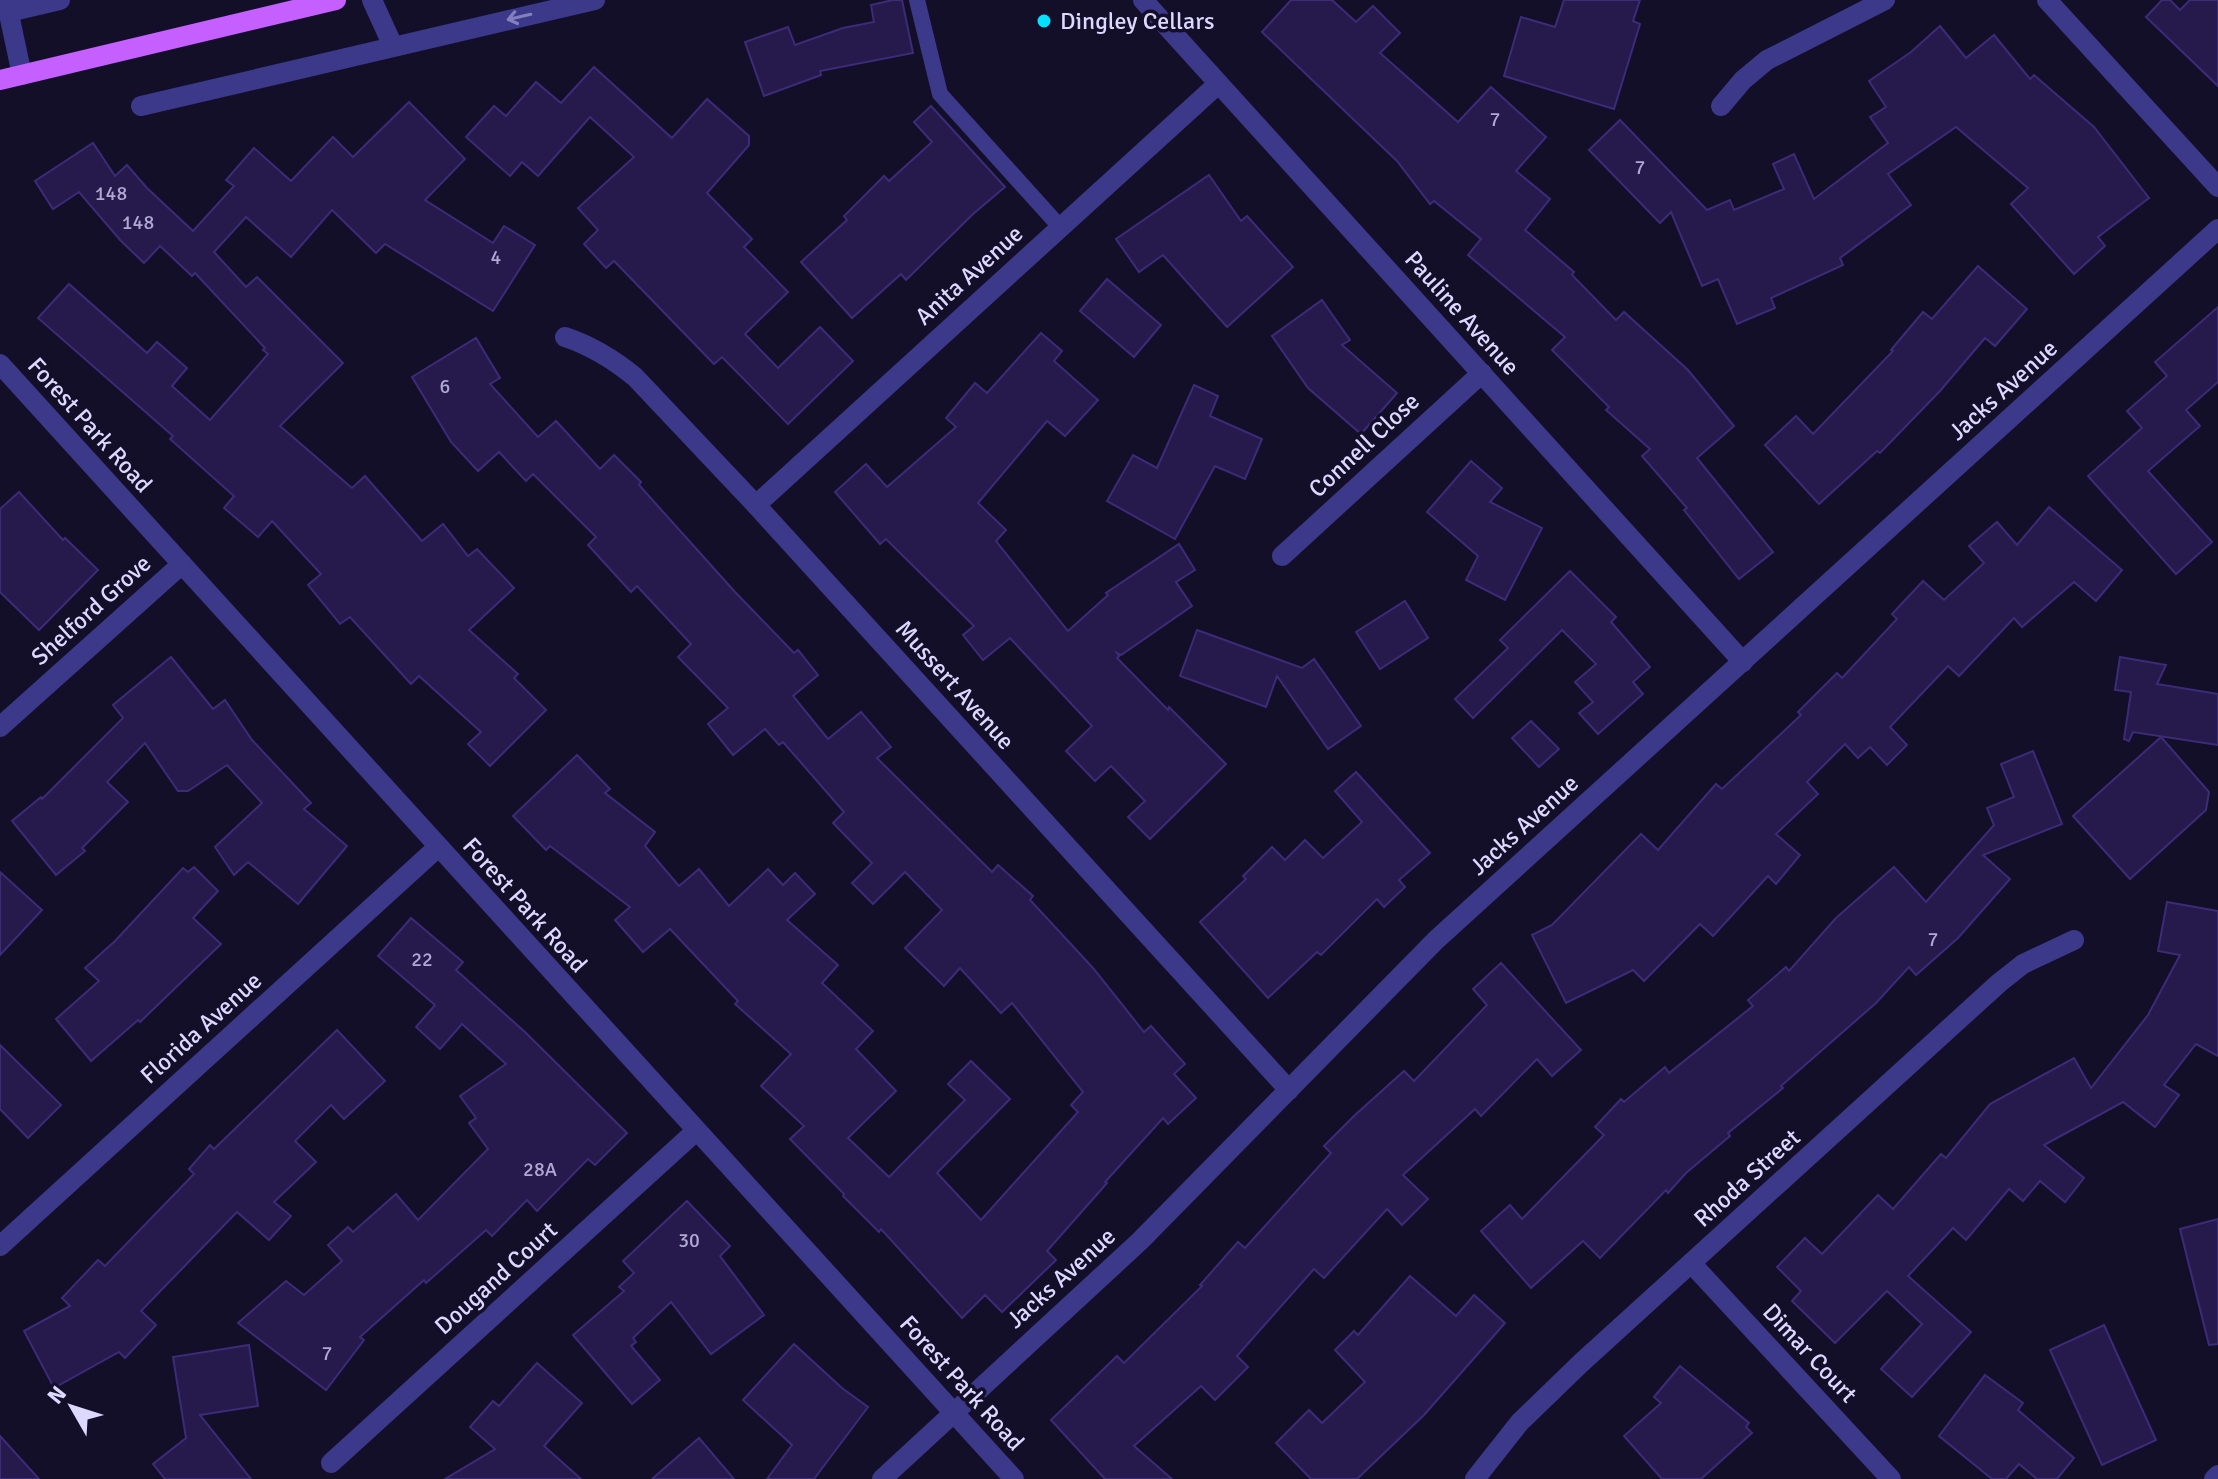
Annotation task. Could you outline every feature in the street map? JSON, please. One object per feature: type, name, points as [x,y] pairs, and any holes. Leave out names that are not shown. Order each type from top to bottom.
[{"type":"main road","points":[[0,80],[336,0]]},
{"type":"street","points":[[22,75],[7,6],[60,0]]},
{"type":"street","points":[[372,0],[393,46]]},
{"type":"street","points":[[141,106],[595,0]]},
{"type":"street","name":"Pauline Avenue","points":[[1143,0],[1743,662]]},
{"type":"street","points":[[1721,106],[1743,80],[1767,60],[1885,0]]},
{"type":"street","points":[[2047,0],[2218,187]]},
{"type":"street","name":"Anita Avenue","points":[[756,505],[1218,84]]},
{"type":"street","name":"Jacks Avenue","points":[[882,1479],[1140,1241],[1436,940],[2218,229]]},
{"type":"street","name":"Mussert Avenue","points":[[565,337],[588,345],[635,377],[756,505],[1289,1090]]},
{"type":"street","name":"Forest Park Road","points":[[0,364],[1014,1479]]},
{"type":"street","name":"Connell Close","points":[[1282,556],[1482,373]]},
{"type":"street","name":"Shelford Grove","points":[[0,727],[182,564]]},
{"type":"street","name":"Florida Avenue","points":[[0,1246],[437,848]]},
{"type":"street","name":"Rhoda Street","points":[[1475,1479],[1520,1422],[1542,1400],[1999,983],[2023,964],[2074,940]]},
{"type":"street","name":"Dougand Court","points":[[331,1463],[696,1131]]},
{"type":"street","name":"Dimar Court","points":[[1691,1263],[1891,1479]]},
{"type":"lane","points":[[917,0],[940,94],[1061,228]]},
{"type":"building","points":[[902,0],[913,53],[820,71],[821,75],[764,96],[745,42],[788,27],[795,45],[843,28],[874,22],[871,5]]},
{"type":"building","points":[[1291,0],[1332,0],[1356,22],[1373,6],[1400,33],[1380,53],[1458,122],[1491,87],[1546,137],[1516,171],[1550,199],[1525,230],[1574,272],[1572,275],[1616,320],[1624,312],[1688,370],[1734,426],[1697,458],[1773,552],[1739,579],[1684,510],[1687,508],[1642,456],[1650,449],[1606,410],[1609,407],[1552,350],[1565,337],[1468,255],[1481,239],[1434,201],[1430,204],[1397,161],[1262,32]]},
{"type":"building","points":[[1564,0],[1640,0],[1633,21],[1640,24],[1614,109],[1504,76],[1521,17],[1555,27]]},
{"type":"building","points":[[2162,0],[2170,0],[2180,10],[2190,0],[2218,0],[2218,86],[2146,17]]},
{"type":"building","points":[[1940,26],[1966,58],[1994,35],[2030,79],[2034,75],[2094,127],[2149,198],[2098,237],[2105,246],[2074,274],[2011,204],[2028,188],[1956,127],[1888,174],[1911,205],[1840,258],[1843,265],[1771,298],[1775,308],[1737,324],[1718,279],[1702,286],[1671,212],[1660,223],[1589,150],[1620,120],[1707,210],[1730,200],[1734,210],[1784,189],[1773,164],[1794,154],[1814,199],[1888,143],[1870,117],[1886,107],[1869,81],[1911,52]]},
{"type":"building","points":[[594,67],[672,138],[707,99],[749,136],[749,145],[707,193],[752,239],[744,247],[788,292],[745,334],[778,368],[820,327],[853,361],[788,424],[722,357],[714,364],[614,261],[606,268],[584,244],[598,230],[578,208],[634,157],[590,117],[538,176],[522,162],[510,176],[466,137],[494,106],[506,116],[536,82],[561,103]]},
{"type":"building","points":[[409,102],[465,159],[425,200],[493,243],[504,226],[535,245],[493,311],[385,244],[376,253],[332,210],[291,257],[246,217],[214,252],[246,287],[257,277],[343,363],[280,426],[352,488],[365,476],[422,541],[443,524],[468,556],[477,549],[514,588],[469,630],[518,674],[514,678],[546,710],[490,766],[468,744],[481,732],[419,676],[411,684],[350,617],[340,624],[308,585],[321,574],[272,521],[258,537],[224,508],[234,496],[170,439],[173,436],[38,318],[69,284],[147,353],[157,342],[187,368],[172,386],[210,420],[268,354],[263,350],[265,348],[195,273],[192,276],[160,246],[144,263],[79,192],[53,209],[35,181],[93,143],[115,176],[127,165],[193,231],[234,186],[226,180],[254,148],[291,181],[333,137],[353,157]]},
{"type":"building","points":[[931,106],[1005,187],[906,280],[901,274],[852,318],[801,262],[847,220],[844,216],[884,176],[889,181],[932,142],[914,122]]},
{"type":"building","points":[[1209,175],[1241,221],[1247,216],[1293,267],[1227,327],[1163,255],[1139,272],[1116,239]]},
{"type":"building","points":[[1978,266],[2027,309],[1995,346],[1985,338],[1940,391],[1880,453],[1877,451],[1819,504],[1765,445],[1796,416],[1813,434],[1893,351],[1923,312],[1932,319]]},
{"type":"building","points":[[1107,279],[1161,325],[1134,357],[1080,311]]},
{"type":"building","points":[[1322,300],[1350,340],[1342,345],[1397,393],[1361,434],[1308,388],[1272,336]]},
{"type":"building","points":[[2218,307],[2218,382],[2186,410],[2200,426],[2148,471],[2212,542],[2176,574],[2088,476],[2142,428],[2127,411],[2167,376],[2155,362]]},
{"type":"building","points":[[1041,333],[1062,351],[1054,361],[1098,400],[1065,436],[1047,421],[978,503],[1006,530],[996,541],[1068,631],[1108,595],[1106,593],[1179,544],[1195,570],[1176,582],[1192,606],[1121,655],[1117,653],[1117,658],[1168,710],[1169,707],[1226,764],[1150,839],[1128,817],[1145,801],[1111,766],[1095,781],[1066,751],[1092,726],[1010,638],[983,660],[963,635],[974,626],[886,539],[880,544],[835,492],[866,464],[887,487],[956,427],[946,418],[975,383],[987,393]]},
{"type":"building","points":[[476,338],[500,378],[490,384],[538,437],[556,421],[600,469],[614,455],[735,592],[794,653],[798,650],[818,675],[793,696],[828,739],[861,712],[891,747],[877,758],[992,872],[998,865],[1033,896],[1030,900],[1093,968],[1144,1032],[1151,1026],[1185,1064],[1174,1074],[1196,1098],[1168,1124],[1163,1118],[1047,1251],[1056,1260],[1002,1312],[985,1295],[962,1318],[881,1229],[879,1232],[790,1139],[804,1126],[761,1086],[791,1054],[735,1004],[738,1001],[670,929],[643,952],[615,920],[630,907],[550,846],[546,850],[513,816],[577,755],[610,789],[605,793],[655,832],[645,846],[679,886],[699,869],[729,906],[768,869],[783,885],[795,873],[815,894],[787,920],[838,965],[822,983],[873,1031],[856,1049],[896,1091],[848,1138],[889,1177],[965,1100],[948,1084],[971,1061],[1010,1099],[937,1173],[981,1220],[1078,1112],[1071,1105],[1083,1092],[1012,1003],[1001,1013],[960,968],[944,986],[905,948],[942,910],[905,872],[873,904],[852,883],[872,863],[833,823],[844,812],[783,742],[779,745],[765,729],[733,755],[708,724],[728,708],[678,657],[691,644],[637,586],[631,592],[588,545],[596,537],[533,474],[526,481],[499,452],[478,471],[451,442],[412,377]]},
{"type":"building","points":[[1194,385],[1218,396],[1210,416],[1262,439],[1245,479],[1215,466],[1175,539],[1107,501],[1133,455],[1157,468]]},
{"type":"building","points":[[1471,461],[1502,488],[1490,502],[1542,528],[1505,600],[1466,580],[1478,556],[1427,512]]},
{"type":"building","points":[[19,492],[63,540],[65,538],[98,570],[39,630],[0,592],[0,509]]},
{"type":"building","points":[[2049,507],[2122,570],[2096,601],[2074,582],[2022,627],[2014,618],[1959,676],[1948,666],[1890,727],[1907,745],[1887,765],[1870,747],[1858,758],[1845,744],[1807,782],[1818,794],[1776,834],[1800,855],[1776,884],[1768,876],[1713,936],[1700,924],[1644,981],[1633,970],[1566,1003],[1532,935],[1552,925],[1641,834],[1658,850],[1716,784],[1722,789],[1801,715],[1798,712],[1837,673],[1842,678],[1897,619],[1892,614],[1923,581],[1944,600],[1984,563],[1969,546],[1997,522],[2017,545]]},
{"type":"building","points":[[1570,571],[1616,617],[1611,622],[1650,667],[1633,682],[1643,694],[1598,734],[1579,713],[1593,702],[1575,682],[1596,664],[1562,630],[1473,718],[1455,699],[1508,648],[1500,640]]},
{"type":"building","points":[[1405,601],[1428,638],[1380,669],[1356,632]]},
{"type":"building","points":[[1197,630],[1302,668],[1314,659],[1361,726],[1328,749],[1277,676],[1266,707],[1180,676]]},
{"type":"building","points":[[171,657],[213,709],[225,700],[252,740],[311,803],[304,809],[347,846],[298,904],[248,862],[234,875],[215,847],[262,803],[227,765],[188,791],[178,791],[145,743],[107,782],[128,802],[82,848],[85,851],[56,875],[12,821],[42,799],[123,718],[113,705]]},
{"type":"building","points":[[2120,657],[2166,665],[2157,684],[2218,694],[2218,745],[2133,732],[2129,741],[2124,739],[2131,692],[2115,690]]},
{"type":"building","points":[[1531,721],[1559,749],[1539,767],[1512,738]]},
{"type":"building","points":[[2161,737],[2209,792],[2206,810],[2130,879],[2073,816]]},
{"type":"building","points":[[2033,751],[2062,824],[1983,855],[2010,879],[1958,938],[1916,975],[1909,967],[1876,1003],[1781,1086],[1783,1088],[1728,1133],[1730,1136],[1686,1173],[1668,1193],[1666,1190],[1600,1258],[1583,1241],[1531,1288],[1481,1231],[1510,1205],[1522,1219],[1604,1135],[1595,1127],[1621,1099],[1624,1102],[1665,1067],[1669,1073],[1753,1006],[1748,1000],[1786,967],[1789,971],[1836,918],[1894,867],[1926,902],[1994,825],[1987,808],[2014,797],[2001,764]]},
{"type":"building","points":[[1356,772],[1430,853],[1399,880],[1405,887],[1384,907],[1377,899],[1321,955],[1317,952],[1268,998],[1200,922],[1246,879],[1243,876],[1272,847],[1285,860],[1305,840],[1323,858],[1362,822],[1335,791]]},
{"type":"building","points":[[194,867],[218,891],[193,918],[221,944],[140,1022],[138,1020],[91,1061],[56,1019],[99,981],[85,968],[115,941],[183,868],[188,872]]},
{"type":"building","points":[[0,872],[42,910],[0,955]]},
{"type":"building","points":[[2167,902],[2218,911],[2218,1056],[2196,1044],[2164,1085],[2179,1095],[2155,1127],[2123,1102],[2044,1145],[2084,1178],[2065,1202],[2040,1181],[2023,1201],[2009,1189],[1966,1240],[1953,1228],[1908,1276],[1971,1332],[1912,1397],[1881,1369],[1922,1324],[1887,1291],[1835,1343],[1792,1301],[1801,1291],[1777,1267],[1805,1238],[1822,1254],[1878,1195],[1893,1209],[1941,1154],[1946,1158],[1990,1104],[2074,1058],[2091,1088],[2148,1015],[2180,955],[2158,951]]},
{"type":"building","points":[[411,918],[463,962],[456,970],[526,1033],[627,1133],[595,1165],[588,1159],[537,1211],[527,1200],[492,1236],[486,1230],[426,1283],[424,1280],[360,1337],[364,1340],[326,1390],[238,1323],[286,1281],[304,1295],[342,1261],[328,1245],[348,1227],[353,1232],[396,1194],[418,1220],[488,1149],[469,1123],[476,1118],[460,1096],[506,1064],[462,1024],[440,1049],[416,1027],[435,1005],[378,956]]},
{"type":"building","points":[[1501,963],[1581,1050],[1552,1076],[1537,1059],[1481,1116],[1475,1109],[1403,1175],[1428,1199],[1402,1225],[1387,1209],[1324,1278],[1314,1269],[1237,1356],[1248,1367],[1215,1400],[1201,1386],[1134,1446],[1172,1479],[1105,1479],[1051,1420],[1117,1356],[1124,1363],[1202,1286],[1238,1242],[1245,1248],[1331,1153],[1324,1146],[1355,1115],[1404,1071],[1414,1081],[1487,1005],[1473,989]]},
{"type":"building","points":[[337,1030],[385,1081],[344,1119],[331,1105],[295,1141],[316,1162],[274,1202],[291,1216],[269,1240],[237,1212],[141,1311],[156,1325],[125,1358],[119,1352],[54,1388],[24,1331],[70,1306],[62,1298],[98,1260],[105,1266],[194,1174],[189,1169],[210,1145],[214,1149]]},
{"type":"building","points":[[0,1045],[61,1105],[28,1138],[0,1109]]},
{"type":"building","points":[[687,1201],[730,1246],[720,1256],[764,1315],[711,1354],[671,1302],[633,1338],[636,1342],[631,1346],[660,1380],[632,1404],[573,1335],[624,1291],[619,1287],[634,1273],[623,1261]]},
{"type":"building","points":[[2218,1219],[2218,1344],[2209,1345],[2180,1229]]},
{"type":"building","points":[[1410,1276],[1456,1316],[1474,1295],[1505,1323],[1424,1415],[1357,1479],[1311,1479],[1276,1443],[1309,1410],[1322,1423],[1365,1382],[1335,1350],[1354,1331],[1358,1335]]},
{"type":"building","points":[[2104,1325],[2156,1440],[2102,1465],[2050,1350]]},
{"type":"building","points":[[794,1344],[868,1407],[814,1479],[767,1479],[792,1445],[743,1400]]},
{"type":"building","points":[[249,1345],[258,1406],[200,1415],[251,1479],[165,1479],[153,1464],[186,1438],[173,1357]]},
{"type":"building","points":[[537,1363],[582,1403],[544,1446],[581,1479],[445,1479],[495,1449],[470,1427],[493,1401],[499,1406]]},
{"type":"building","points":[[1680,1366],[1749,1423],[1746,1427],[1752,1433],[1701,1479],[1662,1479],[1624,1436],[1661,1403],[1654,1397]]},
{"type":"building","points":[[1985,1375],[2023,1403],[2018,1410],[2074,1458],[2057,1479],[2037,1479],[2019,1464],[2006,1479],[1992,1479],[1939,1436]]},
{"type":"building","points":[[0,1436],[39,1479],[0,1479]]},
{"type":"building","points":[[699,1438],[734,1479],[652,1479]]},
{"type":"place","name":"Dingley Cellars","points":[[1044,21]]}]
